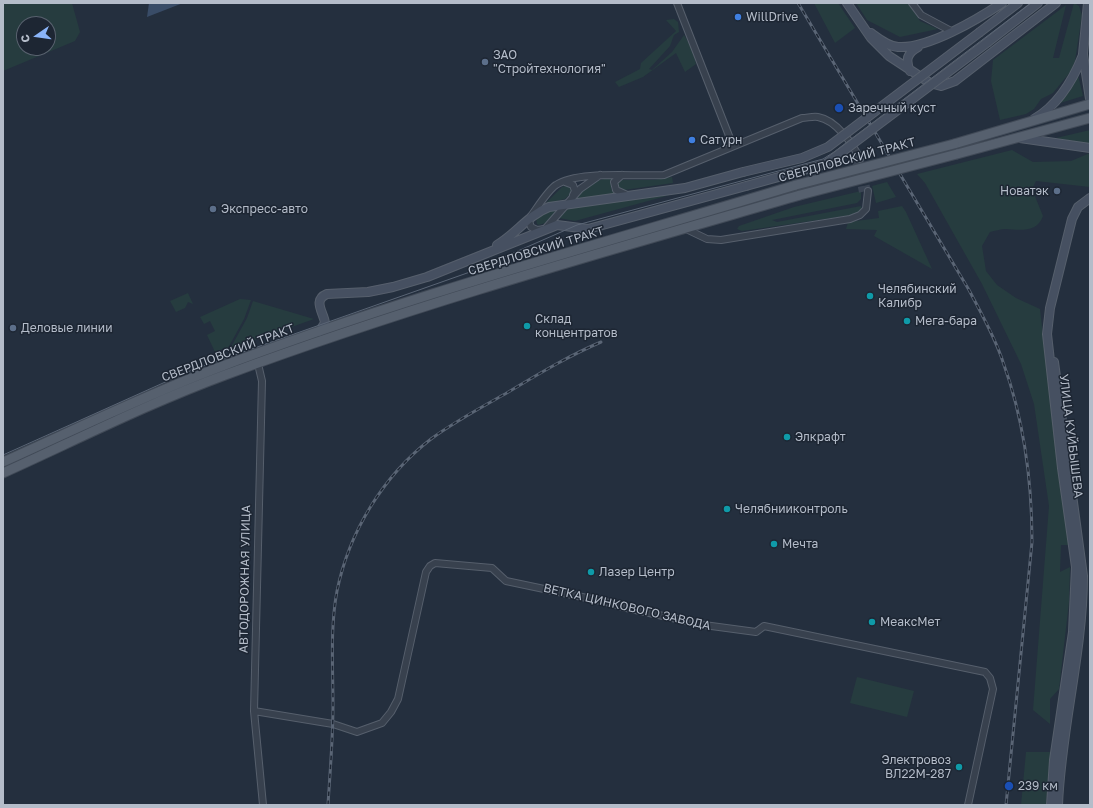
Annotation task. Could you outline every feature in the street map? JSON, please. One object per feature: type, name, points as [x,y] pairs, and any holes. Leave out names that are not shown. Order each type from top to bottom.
[{"type":"main road","points":[[847,3],[878,47],[910,71],[930,83],[947,85],[956,81],[1056,3]]},
{"type":"main road","points":[[910,71],[906,62],[910,51],[984,15],[1002,3]]},
{"type":"main road","points":[[481,255],[507,239],[531,216],[549,207],[569,201],[629,196],[685,188],[802,158],[828,147],[1018,3]]},
{"type":"main road","points":[[319,332],[324,326],[324,320],[319,303],[323,295],[393,287],[427,276],[545,229],[562,224],[588,229],[826,164],[1038,3]]},
{"type":"main road","points":[[1082,3],[1087,20]]},
{"type":"main road","points":[[1023,125],[1041,115],[1054,103],[1075,75],[1083,54],[1088,3]]},
{"type":"main road","points":[[863,26],[881,41],[897,47],[924,44]]},
{"type":"main road","points":[[1083,54],[1090,99]]},
{"type":"main road","name":"СВЕРДЛОВСКИЙ ТРАКТ","points":[[3,473],[209,382],[256,359],[319,332],[342,324],[486,278],[796,186],[1023,125],[1090,104]]},
{"type":"main road","name":"СВЕРДЛОВСКИЙ ТРАКТ","points":[[3,462],[192,378],[338,335],[486,286],[684,228],[800,195],[1090,118]]},
{"type":"main road","points":[[1017,137],[1090,148]]},
{"type":"main road","name":"УЛИЦА КУЙБЫШЕВА","points":[[1059,416],[1047,350],[1048,321],[1072,219],[1078,207],[1090,198]]},
{"type":"main road","name":"УЛИЦА КУЙБЫШЕВА","points":[[1058,805],[1061,762],[1076,633],[1076,567],[1059,416],[1052,321],[1074,220],[1080,209],[1090,203]]},
{"type":"main road","points":[[324,320],[331,323],[342,324]]},
{"type":"main road","name":"УЛИЦА КУЙБЫШЕВА","points":[[1051,805],[1054,760],[1076,633]]},
{"type":"street","points":[[678,3],[733,146]]},
{"type":"street","points":[[912,3],[921,14],[951,31]]},
{"type":"street","points":[[600,175],[587,183],[545,229],[537,230],[531,228],[529,221],[531,216],[556,184],[600,175],[664,175],[802,118],[813,116],[824,119],[834,126],[856,150],[858,160]]},
{"type":"street","points":[[622,175],[614,182],[614,186],[616,190],[629,196]]},
{"type":"street","points":[[563,182],[570,183],[575,187],[575,191],[569,201]]},
{"type":"street","points":[[684,228],[708,239],[728,239],[850,219],[860,215],[866,209],[865,192]]},
{"type":"street","name":"АВТОДОРОЖНАЯ УЛИЦА","points":[[256,359],[262,381],[254,710],[263,805]]},
{"type":"street","name":"ВЕТКА ЦИНКОВОГО ЗАВОДА","points":[[254,710],[333,724],[357,732],[382,723],[391,712],[398,699],[426,572],[430,566],[438,563],[492,568],[506,581],[704,625],[750,632],[756,632],[764,626],[985,672],[990,678],[993,689],[968,805]]},
{"type":"green space","points":[[3,3],[72,3],[80,32],[75,41],[56,49],[56,16],[16,16],[16,56],[39,56],[3,71]]},
{"type":"green space","points":[[814,3],[838,3],[855,28],[835,43]]},
{"type":"green space","points":[[856,3],[908,3],[920,21],[938,29],[900,37],[867,20]]},
{"type":"green space","points":[[1074,3],[1079,6],[1082,15],[1075,61],[1071,71],[1053,93],[1041,99],[1034,109],[1026,114],[1000,120],[991,81],[993,60],[1066,5],[1053,58],[1059,58]]},
{"type":"green space","points":[[674,19],[678,22],[679,32],[674,35],[670,46],[649,69],[652,70],[672,52],[684,35],[692,48],[696,64],[685,72],[676,53],[643,77],[619,87],[615,82],[640,69],[641,63],[676,31],[666,20]]},
{"type":"green space","points":[[1078,75],[1083,96],[1057,104]]},
{"type":"green space","points":[[1090,130],[1090,144],[1056,138]]},
{"type":"green space","points":[[1012,150],[1033,162],[1071,161],[1090,153],[1090,187],[1036,181],[1032,189],[1043,216],[1037,225],[1028,229],[1004,229],[990,232],[982,246],[986,271],[997,285],[1016,298],[1040,309],[1060,486],[1069,527],[1068,545],[1061,545],[1060,572],[1070,567],[1069,602],[1059,689],[1050,699],[1050,724],[1033,710],[1049,506],[1034,404],[1021,364],[982,284],[925,183],[917,174]]},
{"type":"green space","points":[[672,177],[673,183],[624,190],[619,189],[617,184],[621,180],[654,180]]},
{"type":"green space","points":[[604,179],[612,179],[611,189],[616,194],[575,199],[588,186]]},
{"type":"green space","points":[[887,182],[896,197],[876,203],[872,186]]},
{"type":"green space","points":[[569,185],[573,191],[565,199],[545,204],[562,187]]},
{"type":"green space","points":[[861,191],[861,199],[857,203],[772,220],[777,222],[861,206],[862,210],[853,215],[742,231],[737,229],[739,226],[794,207]]},
{"type":"green space","points":[[670,195],[575,221],[559,218],[569,207]]},
{"type":"green space","points":[[902,206],[932,269],[874,236],[877,230],[846,229],[848,222],[879,218],[878,211]]},
{"type":"green space","points":[[559,208],[545,223],[539,225],[537,224],[536,218],[541,214]]},
{"type":"green space","points":[[188,293],[193,304],[188,302],[185,308],[176,312],[170,301]]},
{"type":"green space","points":[[240,299],[251,300],[244,319],[227,350],[225,348],[215,352],[207,335],[215,331],[210,321],[204,324],[200,317]]},
{"type":"green space","points":[[253,301],[314,319],[230,349],[247,318]]},
{"type":"green space","points":[[857,677],[914,691],[907,717],[850,703]]},
{"type":"green space","points":[[1026,752],[1051,752],[1046,805],[1021,805]]},
{"type":"water","points":[[149,3],[183,3],[147,17]]},
{"type":"tunnel","points":[[860,159],[868,191]]},
{"type":"tunnel","points":[[855,160],[862,192]]},
{"type":"tram line","points":[[3,455],[192,370],[470,272],[577,225],[823,159],[1031,3]]},
{"type":"railway","points":[[798,3],[969,290],[988,325],[1000,353],[1016,406],[1028,473],[1032,519],[1032,542],[1006,805]]},
{"type":"railway","points":[[328,805],[333,705],[333,619],[337,591],[343,569],[359,527],[370,507],[398,470],[431,439],[458,421],[541,373],[577,353],[601,342]]},
{"type":"place","name":"WillDrive","points":[[738,17]]},
{"type":"place","name":"ЗАО \"Стройтехнология\"","points":[[485,62]]},
{"type":"place","name":"Заречный куст","points":[[839,108]]},
{"type":"place","name":"Сатурн","points":[[692,140]]},
{"type":"place","name":"Новатэк","points":[[1057,191]]},
{"type":"place","name":"Экспресс-авто","points":[[213,209]]},
{"type":"place","name":"Челябинский Калибр","points":[[870,296]]},
{"type":"place","name":"Мега-бара","points":[[907,321]]},
{"type":"place","name":"Склад концентратов","points":[[527,326]]},
{"type":"place","name":"Деловые линии","points":[[13,328]]},
{"type":"place","name":"Элкрафт","points":[[787,437]]},
{"type":"place","name":"Челябнииконтроль","points":[[727,509]]},
{"type":"place","name":"Мечта","points":[[774,544]]},
{"type":"place","name":"Лазер Центр","points":[[591,572]]},
{"type":"place","name":"МеаксМет","points":[[872,622]]},
{"type":"place","name":"Электровоз ВЛ22М-287","points":[[959,767]]},
{"type":"place","name":"239 км","points":[[1009,786]]}]
